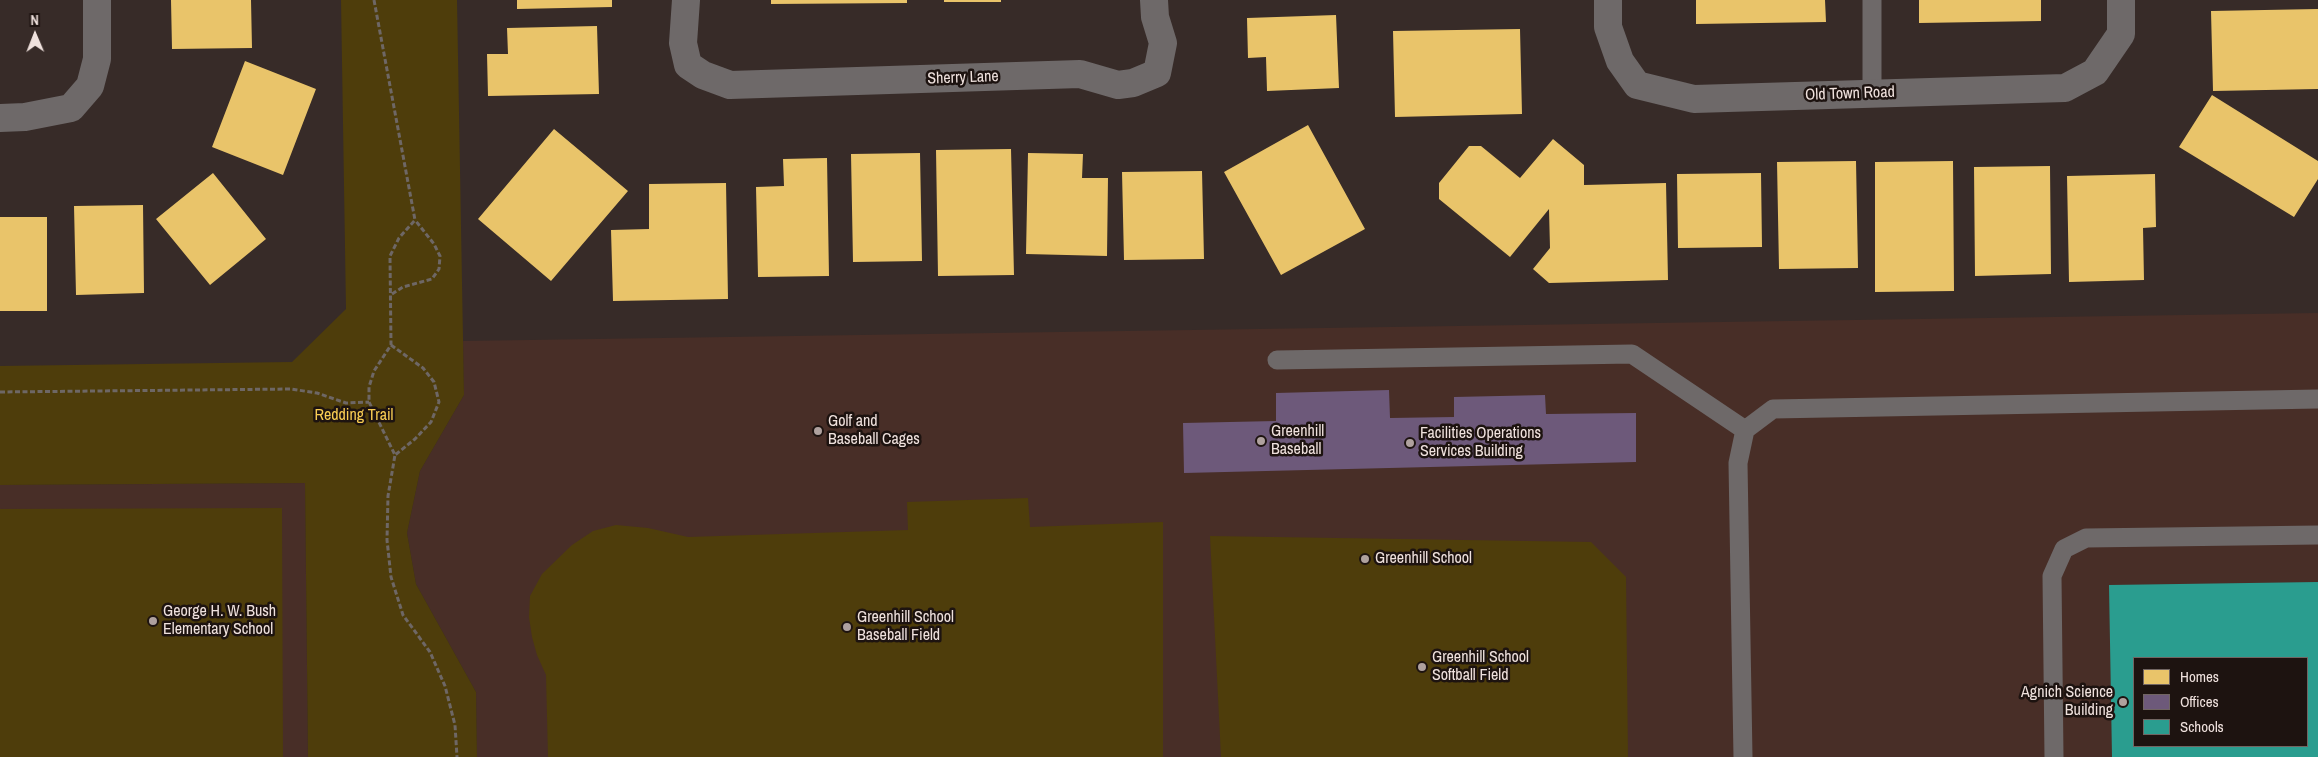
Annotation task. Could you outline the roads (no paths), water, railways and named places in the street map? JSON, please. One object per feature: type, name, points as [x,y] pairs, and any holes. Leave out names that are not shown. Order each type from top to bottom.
[{"type":"street","points":[[0,118],[25,117],[71,108],[90,86],[97,60],[97,0]]},
{"type":"street","name":"Sherry Lane","points":[[686,0],[683,43],[688,65],[703,75],[730,85],[1080,74],[1118,85],[1133,83],[1156,73],[1161,61],[1163,43],[1155,16],[1154,0]]},
{"type":"street","name":"Old Town Road","points":[[1608,0],[1608,27],[1620,61],[1637,85],[1694,99],[2065,88],[2095,72],[2121,34],[2121,0]]},
{"type":"lane","points":[[1872,0],[1872,94]]},
{"type":"lane","points":[[1277,360],[1632,354],[1745,430]]},
{"type":"lane","points":[[1743,757],[1738,462],[1745,430],[1773,408],[2318,399]]},
{"type":"lane","points":[[2054,757],[2052,576],[2064,549],[2086,538],[2318,535]]},
{"type":"place","name":"Golf and Baseball Cages","points":[[818,431]]},
{"type":"place","name":"Greenhill Baseball","points":[[1261,441]]},
{"type":"place","name":"Facilities Operations Services Building","points":[[1410,443]]},
{"type":"place","name":"Greenhill School","points":[[1365,559]]},
{"type":"place","name":"George H. W. Bush Elementary School","points":[[153,621]]},
{"type":"place","name":"Greenhill School Baseball Field","points":[[847,627]]},
{"type":"place","name":"Greenhill School Softball Field","points":[[1422,667]]},
{"type":"place","name":"Agnich Science Building","points":[[2123,702]]},
{"type":"park label","name":"Redding Trail","points":[[354,416]]}]
